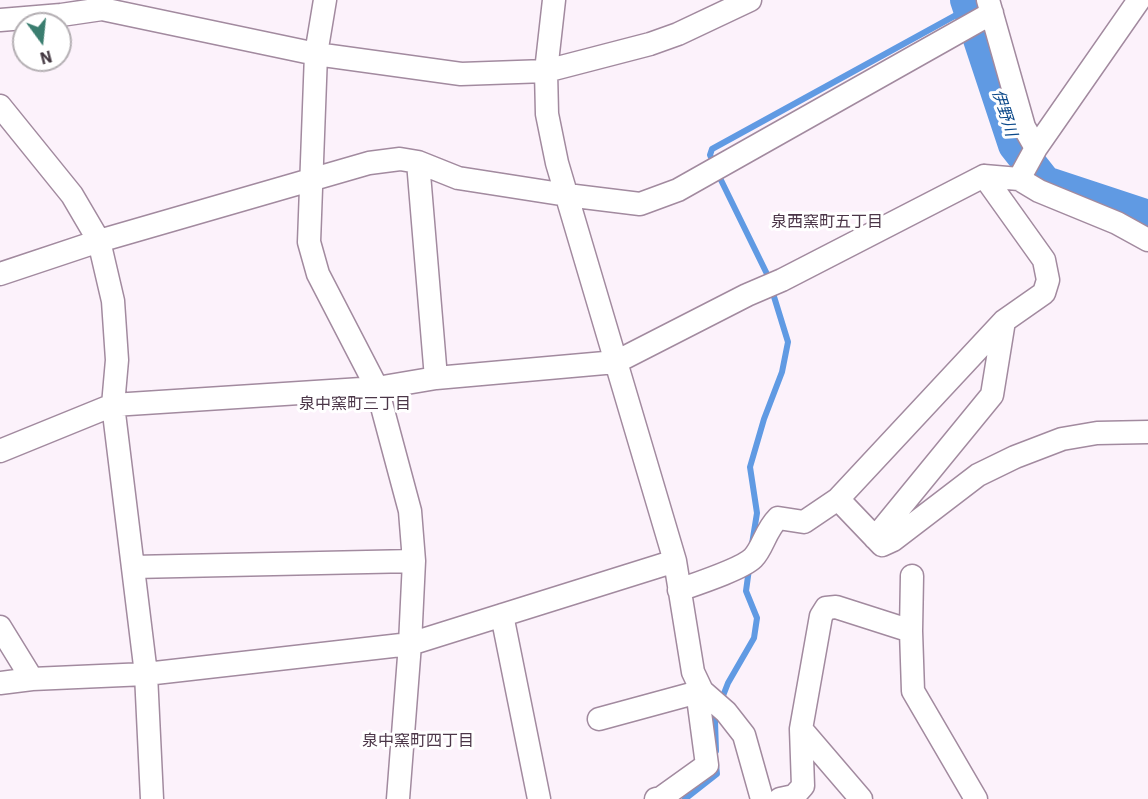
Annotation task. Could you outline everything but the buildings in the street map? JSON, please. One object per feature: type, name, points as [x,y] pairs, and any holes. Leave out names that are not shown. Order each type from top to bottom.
[{"type":"street","points":[[325,0],[316,54],[309,242],[318,274],[377,388],[410,511],[414,561],[398,799]]},
{"type":"street","points":[[554,0],[546,71],[547,114],[567,195],[675,561],[693,672],[713,701],[744,735],[762,799]]},
{"type":"street","points":[[0,20],[61,15],[103,5],[316,54],[461,74],[546,71],[650,44],[678,34],[750,0]]},
{"type":"street","points":[[1019,179],[1036,148],[1139,0]]},
{"type":"street","points":[[0,274],[99,241],[369,163],[400,159],[418,162],[458,178],[640,204],[678,190],[959,30],[990,7],[1024,126],[1036,148]]},
{"type":"street","points":[[0,106],[72,195],[99,241],[113,301],[117,360],[113,405],[146,674],[152,799]]},
{"type":"street","points":[[418,162],[436,378]]},
{"type":"street","points":[[679,590],[733,570],[754,558],[770,527],[778,518],[804,522],[838,499],[1004,321],[1044,293],[1048,280],[1044,260],[984,176]]},
{"type":"street","points":[[0,451],[113,405],[377,388],[436,378],[615,362],[747,295],[782,280],[984,176],[1019,179],[1039,191],[1117,223],[1148,240]]},
{"type":"street","points":[[875,538],[992,395],[1004,321]]},
{"type":"street","points":[[838,499],[882,545],[892,540],[978,475],[1053,442],[1096,433],[1148,432]]},
{"type":"street","points":[[133,567],[414,561]]},
{"type":"street","points":[[0,683],[32,679],[146,674],[410,644],[675,561]]},
{"type":"street","points":[[912,576],[913,691],[976,799]]},
{"type":"street","points":[[780,799],[794,796],[803,786],[801,729],[821,615],[826,608],[836,607],[911,631]]},
{"type":"street","points":[[502,615],[540,799]]},
{"type":"street","points":[[0,627],[32,679]]},
{"type":"street","points":[[599,719],[713,701]]},
{"type":"street","points":[[656,799],[661,798],[707,765],[699,705],[713,701]]},
{"type":"street","points":[[801,729],[861,799]]},
{"type":"waterway","name":"伊野川","points":[[967,0],[1015,145],[1045,183],[1148,217]]},
{"type":"waterway","points":[[714,164],[710,155],[712,149],[969,8]]},
{"type":"waterway","points":[[718,174],[767,274],[788,342],[782,372],[764,419],[750,467],[757,513],[752,544]]},
{"type":"waterway","points":[[721,701],[728,683],[754,638],[757,618],[746,591],[749,569]]},
{"type":"waterway","points":[[716,751],[715,721],[718,711]]},
{"type":"waterway","points":[[685,799],[717,774],[716,764]]},
{"type":"district","name":"泉西窯町五丁目","points":[[827,222]]},
{"type":"district","name":"泉中窯町三丁目","points":[[355,404]]},
{"type":"district","name":"泉中窯町四丁目","points":[[418,741]]}]
